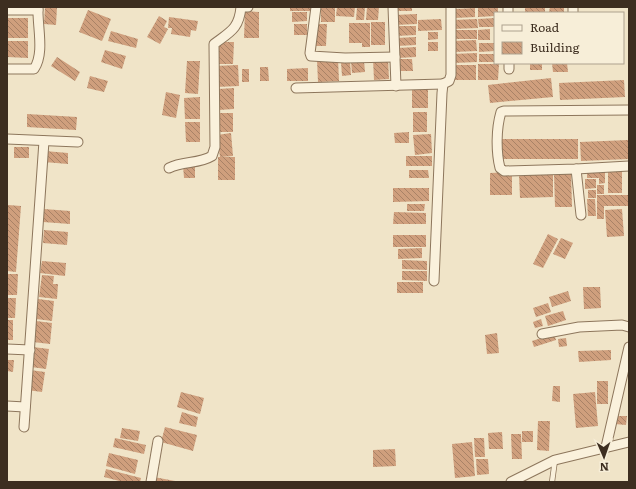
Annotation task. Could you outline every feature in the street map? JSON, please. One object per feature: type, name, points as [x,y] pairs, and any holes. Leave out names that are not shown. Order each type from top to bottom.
[{"type":"street","points":[[169,168],[180,163],[206,160],[212,156],[215,147],[214,44],[236,28],[239,22],[241,7],[248,7]]},
{"type":"street","points":[[316,7],[310,53],[311,56],[345,58],[395,57]]},
{"type":"street","points":[[393,7],[396,86]]},
{"type":"street","points":[[296,88],[443,84],[449,81],[451,75],[451,7]]},
{"type":"street","points":[[7,10],[38,9],[39,52],[37,64],[34,69],[7,69]]},
{"type":"street","points":[[434,281],[443,84]]},
{"type":"street","points":[[629,110],[501,112],[498,136],[500,168],[504,170],[576,169],[629,166]]},
{"type":"street","points":[[7,139],[44,142],[78,142]]},
{"type":"street","points":[[24,428],[44,142]]},
{"type":"street","points":[[576,169],[581,215]]},
{"type":"street","points":[[542,334],[579,328],[622,325],[629,327]]},
{"type":"street","points":[[606,447],[629,347]]},
{"type":"street","points":[[7,349],[30,350]]},
{"type":"street","points":[[7,406],[25,407]]},
{"type":"street","points":[[151,482],[158,441]]},
{"type":"street","points":[[511,482],[555,460],[629,442]]},
{"type":"lane","points":[[552,482],[555,460]]},
{"type":"building","points":[[45,7],[57,7],[56,25],[44,24]]},
{"type":"building","points":[[290,7],[311,7],[311,11],[290,11]]},
{"type":"building","points":[[321,7],[335,7],[335,22],[321,22]]},
{"type":"building","points":[[337,7],[355,7],[354,17],[336,16]]},
{"type":"building","points":[[357,7],[365,7],[364,20],[356,20]]},
{"type":"building","points":[[367,7],[379,7],[378,20],[366,20]]},
{"type":"building","points":[[395,7],[412,7],[412,11],[395,11]]},
{"type":"building","points":[[478,7],[498,7],[498,12],[494,12],[494,16],[478,17]]},
{"type":"building","points":[[525,7],[545,7],[545,12],[525,12]]},
{"type":"building","points":[[550,7],[564,7],[564,12],[549,12]]},
{"type":"building","points":[[475,8],[475,17],[455,18],[455,9]]},
{"type":"building","points":[[88,10],[111,19],[102,41],[79,32]]},
{"type":"building","points":[[245,11],[259,12],[259,38],[244,38]]},
{"type":"building","points":[[292,12],[307,12],[307,21],[292,22]]},
{"type":"building","points":[[417,14],[417,24],[394,25],[394,15]]},
{"type":"building","points":[[159,16],[167,21],[164,27],[168,29],[160,44],[147,37]]},
{"type":"building","points":[[169,17],[198,21],[196,31],[191,30],[190,37],[171,34],[172,28],[168,28]]},
{"type":"building","points":[[7,18],[28,18],[28,38],[7,38]]},
{"type":"building","points":[[494,18],[494,27],[479,27],[478,19]]},
{"type":"building","points":[[441,19],[442,30],[418,31],[418,20]]},
{"type":"building","points":[[477,19],[478,28],[453,29],[453,20]]},
{"type":"building","points":[[371,22],[385,22],[385,45],[371,45]]},
{"type":"building","points":[[349,23],[370,23],[370,47],[362,47],[362,43],[349,43]]},
{"type":"building","points":[[294,24],[307,24],[307,35],[294,35]]},
{"type":"building","points":[[316,24],[327,24],[326,46],[315,46]]},
{"type":"building","points":[[396,26],[416,26],[416,35],[396,36]]},
{"type":"building","points":[[490,29],[490,40],[478,40],[478,30]]},
{"type":"building","points":[[453,30],[477,30],[477,39],[454,39]]},
{"type":"building","points":[[111,31],[138,39],[136,48],[108,41]]},
{"type":"building","points":[[428,32],[438,32],[438,39],[428,40]]},
{"type":"building","points":[[416,37],[416,45],[397,46],[397,38]]},
{"type":"building","points":[[476,40],[477,51],[454,52],[453,41]]},
{"type":"building","points":[[7,41],[28,41],[28,58],[7,57]]},
{"type":"building","points":[[217,42],[234,42],[233,64],[217,64]]},
{"type":"building","points":[[428,42],[438,42],[438,51],[428,51]]},
{"type":"building","points":[[479,43],[494,43],[494,51],[479,52]]},
{"type":"building","points":[[416,47],[416,57],[398,58],[398,48]]},
{"type":"building","points":[[105,50],[126,56],[122,69],[101,62]]},
{"type":"building","points":[[477,53],[477,62],[453,63],[453,54]]},
{"type":"building","points":[[479,54],[494,54],[494,62],[479,62]]},
{"type":"building","points":[[57,57],[80,72],[75,81],[51,66]]},
{"type":"building","points":[[338,59],[339,81],[318,82],[317,60]]},
{"type":"building","points":[[373,59],[388,59],[389,79],[374,80]]},
{"type":"building","points":[[397,59],[412,59],[413,71],[398,71]]},
{"type":"building","points":[[187,61],[200,61],[198,94],[185,93]]},
{"type":"building","points":[[351,61],[364,61],[365,72],[352,73]]},
{"type":"building","points":[[341,62],[350,62],[351,75],[342,76]]},
{"type":"building","points":[[478,64],[499,64],[498,80],[478,80]]},
{"type":"building","points":[[530,64],[542,64],[542,70],[530,70]]},
{"type":"building","points":[[552,64],[567,64],[568,72],[553,72]]},
{"type":"building","points":[[238,65],[239,86],[216,87],[215,66]]},
{"type":"building","points":[[453,65],[476,65],[476,80],[453,80]]},
{"type":"building","points":[[260,67],[268,67],[269,81],[260,81]]},
{"type":"building","points":[[308,68],[308,81],[287,81],[287,69]]},
{"type":"building","points":[[242,69],[249,69],[249,82],[242,82]]},
{"type":"building","points":[[90,76],[108,81],[104,92],[87,88]]},
{"type":"building","points":[[551,78],[553,97],[490,103],[488,85]]},
{"type":"building","points":[[624,80],[625,97],[560,100],[559,83]]},
{"type":"building","points":[[234,88],[234,109],[219,110],[218,89]]},
{"type":"building","points":[[412,89],[428,89],[428,108],[412,108]]},
{"type":"building","points":[[166,92],[180,95],[176,118],[162,115]]},
{"type":"building","points":[[200,97],[200,119],[185,119],[184,98]]},
{"type":"building","points":[[413,112],[427,112],[427,132],[413,132]]},
{"type":"building","points":[[219,113],[233,113],[233,132],[220,132]]},
{"type":"building","points":[[27,114],[77,117],[76,130],[27,127]]},
{"type":"building","points":[[185,122],[200,122],[200,142],[186,142]]},
{"type":"building","points":[[409,132],[409,143],[395,143],[394,133]]},
{"type":"building","points":[[231,133],[233,156],[221,157],[235,157],[235,180],[218,180],[218,157],[220,157],[217,135]]},
{"type":"building","points":[[431,134],[432,153],[415,155],[413,135]]},
{"type":"building","points":[[502,139],[578,139],[578,159],[502,159]]},
{"type":"building","points":[[628,140],[629,159],[581,161],[580,142]]},
{"type":"building","points":[[14,147],[29,147],[29,158],[14,158]]},
{"type":"building","points":[[45,151],[68,153],[68,164],[44,162]]},
{"type":"building","points":[[406,156],[432,156],[432,166],[406,166]]},
{"type":"building","points":[[183,165],[195,165],[195,178],[184,178]]},
{"type":"building","points":[[599,169],[605,169],[605,183],[599,184]]},
{"type":"building","points":[[409,170],[428,170],[429,178],[409,178]]},
{"type":"building","points":[[599,171],[599,178],[587,178],[587,172]]},
{"type":"building","points":[[608,171],[622,171],[622,193],[608,193]]},
{"type":"building","points":[[512,172],[512,195],[490,195],[490,173]]},
{"type":"building","points":[[571,172],[572,207],[555,207],[554,173]]},
{"type":"building","points":[[553,173],[553,197],[520,198],[519,174]]},
{"type":"building","points":[[585,179],[596,179],[596,188],[585,189]]},
{"type":"building","points":[[597,185],[604,185],[604,194],[597,194]]},
{"type":"building","points":[[393,188],[429,188],[429,201],[393,202]]},
{"type":"building","points":[[588,190],[596,190],[596,198],[588,198]]},
{"type":"building","points":[[597,195],[604,195],[604,219],[597,219]]},
{"type":"building","points":[[604,195],[628,195],[628,206],[604,206]]},
{"type":"building","points":[[587,199],[595,199],[596,216],[588,216]]},
{"type":"building","points":[[407,204],[425,204],[424,211],[407,211]]},
{"type":"building","points":[[8,205],[21,206],[16,272],[7,271]]},
{"type":"building","points":[[44,209],[70,211],[70,224],[43,222]]},
{"type":"building","points":[[622,209],[624,236],[607,237],[605,210]]},
{"type":"building","points":[[394,212],[426,213],[426,224],[393,224]]},
{"type":"building","points":[[44,230],[68,232],[67,245],[43,243]]},
{"type":"building","points":[[548,234],[558,239],[543,268],[533,264]]},
{"type":"building","points":[[393,235],[426,235],[426,247],[393,247]]},
{"type":"building","points":[[561,238],[573,243],[565,259],[553,254]]},
{"type":"building","points":[[422,248],[422,258],[398,259],[398,249]]},
{"type":"building","points":[[402,260],[427,261],[427,270],[402,269]]},
{"type":"building","points":[[42,261],[66,263],[65,276],[40,273]]},
{"type":"building","points":[[402,271],[427,271],[427,281],[402,280]]},
{"type":"building","points":[[7,274],[18,274],[17,295],[7,295]]},
{"type":"building","points":[[42,275],[54,276],[53,284],[58,284],[57,299],[39,297]]},
{"type":"building","points":[[397,282],[423,282],[423,293],[397,293]]},
{"type":"building","points":[[583,287],[600,287],[601,308],[584,309]]},
{"type":"building","points":[[568,291],[571,301],[552,307],[549,297]]},
{"type":"building","points":[[7,298],[16,298],[15,318],[7,318]]},
{"type":"building","points":[[38,299],[54,301],[52,321],[36,319]]},
{"type":"building","points":[[548,303],[551,312],[536,317],[533,308]]},
{"type":"building","points":[[563,311],[566,320],[548,326],[545,316]]},
{"type":"building","points":[[541,319],[543,326],[535,328],[533,322]]},
{"type":"building","points":[[7,320],[13,320],[13,340],[7,340]]},
{"type":"building","points":[[36,321],[52,323],[50,344],[33,342]]},
{"type":"building","points":[[497,333],[499,353],[487,354],[485,335]]},
{"type":"building","points":[[554,334],[556,340],[534,347],[532,341]]},
{"type":"building","points":[[566,338],[567,346],[559,347],[558,339]]},
{"type":"building","points":[[33,347],[49,349],[46,369],[31,367]]},
{"type":"building","points":[[611,350],[611,360],[579,362],[578,351]]},
{"type":"building","points":[[7,360],[14,360],[13,372],[7,371]]},
{"type":"building","points":[[30,370],[45,372],[42,392],[27,390]]},
{"type":"building","points":[[597,381],[608,381],[608,404],[597,404]]},
{"type":"building","points":[[553,386],[560,386],[560,402],[552,401]]},
{"type":"building","points":[[181,392],[204,398],[200,414],[177,407]]},
{"type":"building","points":[[595,392],[598,426],[576,428],[573,394]]},
{"type":"building","points":[[182,412],[198,417],[196,427],[179,423]]},
{"type":"building","points":[[615,416],[627,416],[626,425],[615,424]]},
{"type":"building","points":[[538,421],[550,421],[549,451],[537,450]]},
{"type":"building","points":[[165,427],[197,435],[193,451],[161,442]]},
{"type":"building","points":[[122,428],[140,431],[138,441],[120,438]]},
{"type":"building","points":[[522,431],[533,431],[533,442],[522,442]]},
{"type":"building","points":[[502,432],[503,449],[489,449],[488,433]]},
{"type":"building","points":[[511,434],[521,434],[522,459],[512,459]]},
{"type":"building","points":[[115,438],[146,445],[144,454],[113,447]]},
{"type":"building","points":[[474,438],[484,438],[485,457],[475,457]]},
{"type":"building","points":[[472,442],[475,476],[455,478],[452,444]]},
{"type":"building","points":[[395,449],[396,466],[373,467],[373,450]]},
{"type":"building","points":[[109,453],[138,460],[135,474],[106,466]]},
{"type":"building","points":[[476,459],[488,459],[489,474],[477,475]]},
{"type":"building","points":[[106,469],[141,478],[140,482],[123,482],[104,477]]},
{"type":"building","points":[[154,477],[175,481],[175,482],[153,482]]}]
